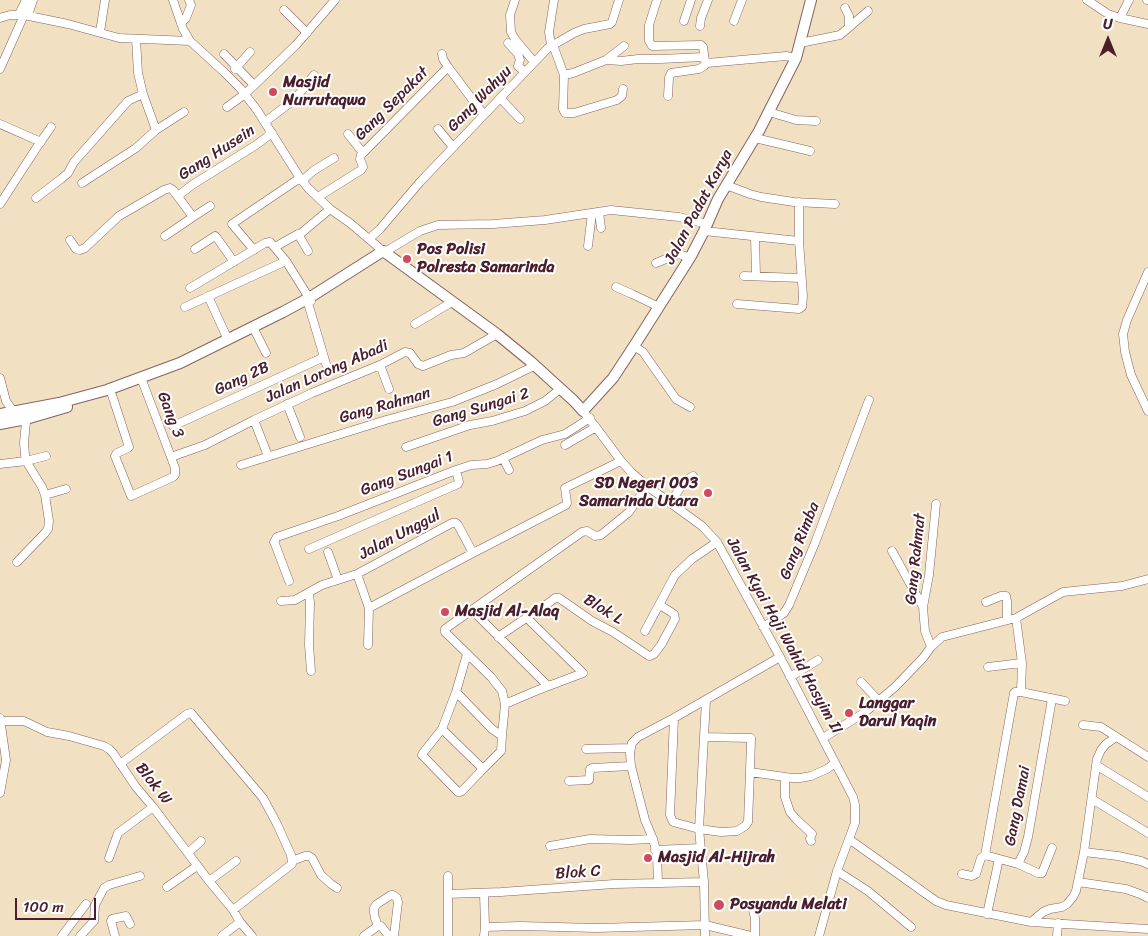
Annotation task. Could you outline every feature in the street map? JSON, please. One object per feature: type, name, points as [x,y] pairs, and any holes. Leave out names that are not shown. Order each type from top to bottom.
[{"type":"main road","name":"Jalan Padat Karya","points":[[586,415],[634,346],[689,258],[713,208],[755,138],[796,58],[811,0]]},
{"type":"main road","points":[[0,414],[20,415],[112,395],[143,383],[190,363],[255,331],[309,301],[386,252]]},
{"type":"main road","name":"Jalan Kyai Haji Wahid Hasyim II","points":[[386,252],[497,334],[574,401],[586,415]]},
{"type":"main road","points":[[0,424],[20,415],[107,390],[180,363],[309,301]]},
{"type":"street","points":[[24,15],[26,0]]},
{"type":"street","points":[[0,69],[24,15],[33,0]]},
{"type":"street","points":[[100,32],[105,0]]},
{"type":"street","points":[[173,0],[186,36],[245,94],[301,179],[330,209],[386,252],[420,231],[438,225],[545,220],[616,210],[685,218],[705,228],[755,237],[799,240]]},
{"type":"street","points":[[515,0],[510,15],[511,32],[514,39],[534,62]]},
{"type":"street","points":[[554,0],[549,32],[564,75],[563,109],[565,113],[574,113],[617,100],[622,96],[623,89]]},
{"type":"street","name":"Gang Wahyu","points":[[369,239],[380,229],[420,182],[534,62],[552,45],[574,33],[610,24],[618,0]]},
{"type":"street","points":[[657,0],[649,25],[650,44],[654,46],[700,45],[703,47],[706,60],[704,66],[699,69],[671,73],[668,78],[668,96]]},
{"type":"street","points":[[684,22],[691,0]]},
{"type":"street","points":[[700,26],[708,0]]},
{"type":"street","points":[[734,21],[742,0]]},
{"type":"street","points":[[1088,0],[1108,14],[1148,24]]},
{"type":"street","points":[[1120,18],[1129,0]]},
{"type":"street","points":[[181,23],[186,18],[192,2]]},
{"type":"street","points":[[227,107],[245,94],[296,45],[330,2]]},
{"type":"street","points":[[844,8],[849,16],[850,26]]},
{"type":"street","points":[[284,10],[307,32]]},
{"type":"street","points":[[800,43],[840,35],[868,11]]},
{"type":"street","points":[[0,18],[3,16],[24,15],[119,38],[190,41]]},
{"type":"street","points":[[136,39],[138,73],[143,94],[156,130]]},
{"type":"street","points":[[508,43],[518,54],[520,60],[518,66],[525,72]]},
{"type":"street","points":[[564,75],[606,60],[624,46]]},
{"type":"street","points":[[229,77],[250,52]]},
{"type":"street","points":[[224,54],[254,85]]},
{"type":"street","points":[[442,54],[448,67]]},
{"type":"street","points":[[606,60],[706,60],[786,56],[796,58]]},
{"type":"street","name":"Gang Sepakat","points":[[318,197],[361,170],[363,165],[360,158],[363,153],[448,67],[484,115]]},
{"type":"street","points":[[265,122],[295,99],[314,76]]},
{"type":"street","points":[[36,198],[68,173],[74,162],[128,101],[143,94]]},
{"type":"street","points":[[500,98],[520,119]]},
{"type":"street","points":[[82,183],[136,148],[156,130],[184,112]]},
{"type":"street","points":[[769,112],[796,120],[816,121]]},
{"type":"street","points":[[0,124],[40,142]]},
{"type":"street","points":[[1,200],[52,127]]},
{"type":"street","points":[[438,129],[454,146]]},
{"type":"street","name":"Gang Husein","points":[[178,196],[272,133]]},
{"type":"street","points":[[348,134],[363,153]]},
{"type":"street","points":[[755,138],[810,151]]},
{"type":"street","points":[[254,250],[232,224],[334,158]]},
{"type":"street","points":[[726,185],[755,196],[799,202],[835,204]]},
{"type":"street","points":[[70,240],[76,249],[82,250],[86,248],[119,216],[170,188],[193,217]]},
{"type":"street","points":[[737,304],[801,309],[803,302],[799,240],[799,202]]},
{"type":"street","points":[[165,236],[210,206]]},
{"type":"street","points":[[274,246],[297,234],[299,235],[330,209]]},
{"type":"street","points":[[596,212],[601,228]]},
{"type":"street","points":[[588,246],[596,212]]},
{"type":"street","points":[[299,235],[308,251]]},
{"type":"street","points":[[195,249],[215,236],[234,262]]},
{"type":"street","points":[[755,237],[756,276]]},
{"type":"street","points":[[190,288],[268,242],[274,246],[286,261],[309,301]]},
{"type":"street","points":[[656,263],[678,254],[689,258]]},
{"type":"street","points":[[185,307],[286,261]]},
{"type":"street","points":[[1148,272],[1127,320],[1123,334],[1131,374],[1148,411]]},
{"type":"street","points":[[744,276],[801,278]]},
{"type":"street","points":[[616,287],[659,307]]},
{"type":"street","points":[[208,296],[228,340]]},
{"type":"street","name":"Gang 2B","points":[[173,426],[325,361],[309,301]]},
{"type":"street","points":[[415,324],[452,302]]},
{"type":"street","points":[[255,331],[266,353]]},
{"type":"street","name":"Jalan Lorong Abadi","points":[[268,456],[254,420],[402,354],[410,353],[418,364],[424,366],[451,355],[464,353],[497,334]]},
{"type":"street","points":[[634,346],[645,355],[676,399],[690,407]]},
{"type":"street","points":[[380,365],[389,389]]},
{"type":"street","name":"Gang Rahman","points":[[241,465],[386,420],[452,402],[497,384],[534,366]]},
{"type":"street","points":[[0,378],[6,401],[20,415],[26,461],[38,479],[45,495],[49,521],[48,529],[17,562]]},
{"type":"street","name":"Gang 3","points":[[143,383],[171,457]]},
{"type":"street","name":"Gang Sungai 2","points":[[406,447],[456,429],[525,411],[545,401],[560,389]]},
{"type":"street","points":[[112,395],[129,447],[115,454],[115,459],[131,496],[173,477],[176,472],[171,457],[205,445],[254,420]]},
{"type":"street","name":"Gang Rimba","points":[[763,626],[784,613],[789,605],[849,456],[869,400]]},
{"type":"street","points":[[287,404],[300,437]]},
{"type":"street","name":"Jalan Kyai Haji Wahid Hasyim II","points":[[586,415],[621,461],[636,477],[702,526],[717,542],[849,788],[855,805],[855,823],[837,871],[819,936]]},
{"type":"street","name":"Gang Sungai 1","points":[[289,581],[274,542],[277,537],[456,470],[471,465],[487,464],[542,440],[565,434],[586,415]]},
{"type":"street","points":[[565,445],[596,427]]},
{"type":"street","points":[[0,464],[46,456]]},
{"type":"street","points":[[503,458],[509,470]]},
{"type":"street","points":[[368,645],[369,608],[566,505],[565,488],[621,461]]},
{"type":"street","points":[[309,549],[458,484],[459,480],[456,470]]},
{"type":"street","points":[[670,503],[685,481],[693,476]]},
{"type":"street","points":[[467,654],[456,692],[442,729],[422,756],[458,792],[462,791],[501,751],[505,704],[502,691],[491,677],[444,629],[584,531],[589,531],[597,536],[601,535],[629,512],[648,486]]},
{"type":"street","points":[[45,495],[66,488]]},
{"type":"street","points":[[401,492],[408,506]]},
{"type":"street","name":"Gang Rahmat","points":[[931,647],[925,631],[923,607],[930,575],[936,504]]},
{"type":"street","name":"Jalan Unggul","points":[[369,608],[357,574],[454,522],[458,525],[473,553]]},
{"type":"street","points":[[645,631],[675,575],[692,559],[717,542]]},
{"type":"street","points":[[892,551],[923,607]]},
{"type":"street","points":[[328,552],[338,580]]},
{"type":"street","points":[[282,601],[296,600],[322,585],[357,574]]},
{"type":"street","points":[[823,738],[860,717],[906,676],[938,640],[948,635],[1016,618],[1063,592],[1122,586],[1148,579]]},
{"type":"street","points":[[309,593],[311,671]]},
{"type":"street","points":[[986,602],[1006,596],[1007,620]]},
{"type":"street","name":"Blok L","points":[[528,618],[552,600],[562,600],[592,621],[650,656],[661,645],[675,617],[674,614],[660,605]]},
{"type":"street","points":[[472,610],[548,686]]},
{"type":"street","points":[[498,637],[528,618],[583,673],[505,704]]},
{"type":"street","name":"Gang Damai","points":[[1016,618],[1022,662],[1021,692],[1014,693],[985,855],[1018,864],[1024,852],[1052,698]]},
{"type":"street","points":[[658,883],[656,850],[645,820],[631,766],[632,743],[638,737],[780,657]]},
{"type":"street","points":[[790,677],[818,660]]},
{"type":"street","points":[[988,667],[1022,662]]},
{"type":"street","points":[[862,682],[879,701]]},
{"type":"street","points":[[456,692],[502,736]]},
{"type":"street","points":[[1021,692],[1065,701]]},
{"type":"street","points":[[705,936],[704,882],[699,830],[706,700]]},
{"type":"street","points":[[120,764],[187,714],[192,714],[263,798],[291,855],[292,864],[233,910]]},
{"type":"street","points":[[674,718],[671,818],[673,822],[699,830],[731,832],[742,829],[748,822],[751,738],[704,737]]},
{"type":"street","points":[[0,719],[2,745],[6,760],[0,793]]},
{"type":"street","name":"Blok W","points":[[0,719],[24,721],[47,732],[104,746],[113,753],[132,782],[252,936]]},
{"type":"street","points":[[1083,725],[1101,727],[1148,757]]},
{"type":"street","points":[[442,729],[483,769]]},
{"type":"street","points":[[1031,922],[1043,912],[1062,907],[1073,897],[1084,852],[1097,759],[1106,744],[1116,737]]},
{"type":"street","points":[[586,749],[631,748]]},
{"type":"street","points":[[750,772],[800,778],[811,776],[835,763]]},
{"type":"street","points":[[1096,765],[1148,797]]},
{"type":"street","points":[[569,781],[588,780],[590,769],[592,768],[631,766]]},
{"type":"street","points":[[785,777],[785,797],[790,812],[812,834],[811,841]]},
{"type":"street","points":[[1092,799],[1148,833]]},
{"type":"street","points":[[109,858],[118,833],[153,807]]},
{"type":"street","points":[[550,846],[590,839],[653,839]]},
{"type":"street","points":[[849,839],[936,901],[946,905],[1031,922],[1148,929]]},
{"type":"street","points":[[188,853],[201,841]]},
{"type":"street","points":[[656,850],[701,848]]},
{"type":"street","points":[[1018,864],[1042,873],[1052,848]]},
{"type":"street","points":[[1084,852],[1118,856],[1148,864]]},
{"type":"street","points":[[962,874],[972,876],[976,874],[981,858],[985,855]]},
{"type":"street","points":[[292,861],[309,856],[321,875],[337,888]]},
{"type":"street","points":[[987,914],[999,859]]},
{"type":"street","points":[[209,881],[236,861]]},
{"type":"street","points":[[167,887],[197,866]]},
{"type":"street","points":[[837,871],[868,891],[910,927]]},
{"type":"street","points":[[80,936],[94,921],[97,900],[104,888],[140,876]]},
{"type":"street","points":[[448,876],[450,894],[448,936]]},
{"type":"street","name":"Blok C","points":[[450,894],[704,882]]},
{"type":"street","points":[[1078,882],[1126,889],[1148,898]]},
{"type":"street","points":[[484,893],[484,936]]},
{"type":"street","points":[[389,936],[381,926],[378,926],[374,916],[374,908],[377,904],[393,895],[398,902],[394,936]]},
{"type":"street","points":[[62,936],[86,904]]},
{"type":"street","points":[[485,927],[521,926],[596,932],[705,924],[753,936],[755,918],[752,906]]},
{"type":"street","points":[[115,936],[112,919],[126,916],[130,924]]},
{"type":"street","points":[[222,936],[242,924]]},
{"type":"street","points":[[1057,936],[1058,924]]},
{"type":"street","points":[[364,936],[378,926]]},
{"type":"street","points":[[521,926],[521,936]]},
{"type":"place","name":"Masjid Nurrutaqwa","points":[[273,92]]},
{"type":"place","name":"Pos Polisi Polresta Samarinda","points":[[407,259]]},
{"type":"place","name":"SD Negeri 003 Samarinda Utara","points":[[708,493]]},
{"type":"place","name":"Masjid Al-Alaq","points":[[445,612]]},
{"type":"place","name":"Langgar Darul Yaqin","points":[[849,713]]},
{"type":"place","name":"Masjid Al-Hijrah","points":[[648,858]]},
{"type":"place","name":"Posyandu Melati","points":[[719,905]]}]
